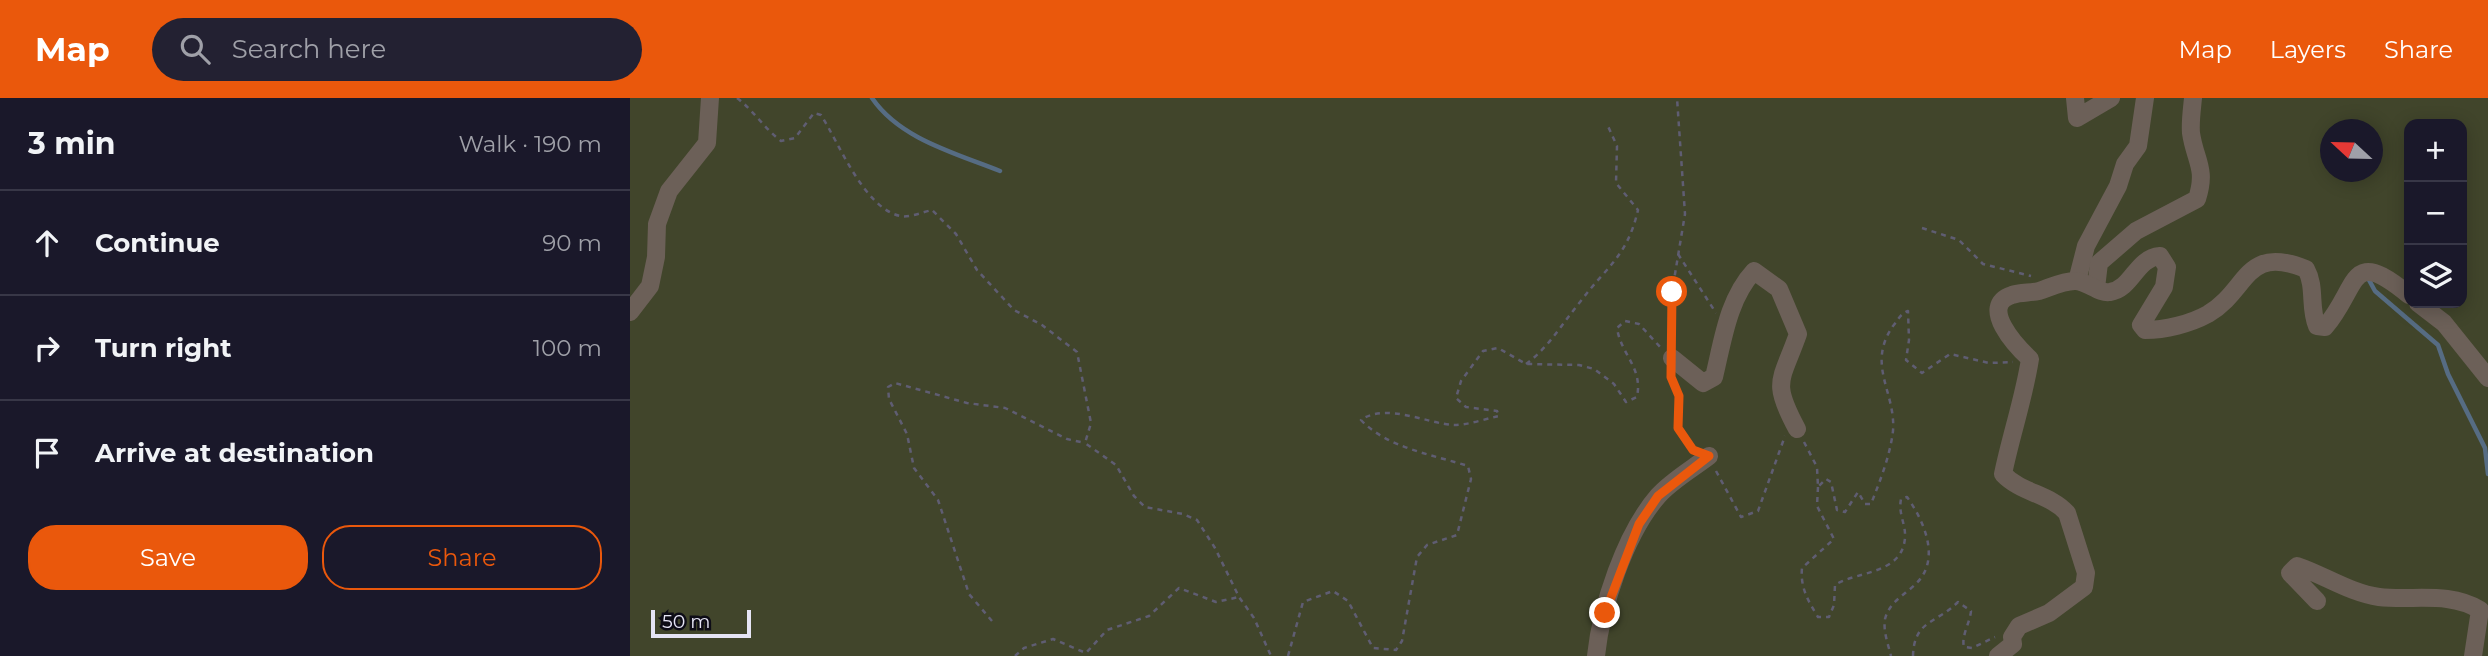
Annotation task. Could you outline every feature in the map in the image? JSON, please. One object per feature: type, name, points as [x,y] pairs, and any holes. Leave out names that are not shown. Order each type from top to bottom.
[{"type":"street","points":[[630,312],[650,286],[656,257],[657,224],[669,191],[707,143],[710,98]]},
{"type":"street","points":[[2076,98],[2077,118],[2111,98]]},
{"type":"street","points":[[2077,281],[2086,246],[2118,186],[2125,164],[2138,146],[2144,98]]},
{"type":"street","points":[[2096,288],[2099,263],[2136,231],[2197,199],[2203,183],[2202,163],[2191,132],[2193,98]]},
{"type":"street","points":[[1998,656],[2013,644],[2012,637],[2018,626],[2049,613],[2084,587],[2087,573],[2067,513],[2060,506],[2025,491],[2003,474],[2011,435],[2025,395],[2030,359],[2007,336],[2000,319],[2002,303],[2010,295],[2077,281],[2107,293],[2119,289],[2140,265],[2152,257],[2160,256],[2167,267],[2164,287],[2141,325],[2145,330],[2164,330],[2208,314],[2252,269],[2264,262],[2281,261],[2306,269],[2312,279],[2313,317],[2317,326],[2325,327],[2358,275],[2370,271],[2381,272],[2404,291]]},
{"type":"street","points":[[1672,358],[1703,383],[1714,377],[1725,328],[1741,285],[1754,271],[1779,289],[1798,334],[1780,377],[1779,391],[1797,429]]},
{"type":"street","points":[[2424,308],[2444,323],[2488,378]]},
{"type":"street","points":[[1596,656],[1598,633],[1611,593],[1639,524],[1658,496],[1709,456]]},
{"type":"street","points":[[2317,601],[2290,573],[2297,566],[2378,597],[2431,597],[2467,602],[2480,610],[2473,656]]},
{"type":"path","points":[[737,98],[753,110],[768,131],[780,141],[795,138],[814,113],[821,115],[870,195],[887,210],[902,217],[932,210],[956,234],[977,270],[1014,310],[1042,325],[1077,352],[1091,423],[1085,443]]},
{"type":"path","points":[[1677,98],[1685,214],[1672,292],[1671,377],[1679,396],[1678,428],[1693,450],[1709,456],[1741,517],[1758,511],[1787,429],[1797,429],[1816,467],[1817,506],[1834,539],[1802,568],[1801,577],[1806,598],[1818,617],[1829,617],[1834,605],[1835,585],[1847,577],[1882,569],[1897,556],[1905,539],[1899,510],[1901,499],[1907,498],[1928,535],[1922,577],[1892,604],[1885,619],[1885,634],[1891,656]]},
{"type":"path","points":[[1526,364],[1545,350],[1581,299],[1617,260],[1632,236],[1638,210],[1616,183],[1617,146],[1607,124]]},
{"type":"path","points":[[1922,228],[1959,240],[1983,264],[2035,277]]},
{"type":"path","points":[[1678,254],[1725,328]]},
{"type":"path","points":[[1818,487],[1826,479],[1831,482],[1837,510],[1845,512],[1858,492],[1865,504],[1871,504],[1884,471],[1892,434],[1893,413],[1880,372],[1882,350],[1889,332],[1903,313],[1908,311],[1909,340],[1906,359],[1922,373],[1950,354],[1989,363],[2030,359]]},
{"type":"path","points":[[1288,656],[1303,602],[1333,591],[1348,601],[1373,648],[1396,650],[1402,641],[1417,557],[1427,545],[1457,535],[1471,479],[1468,466],[1418,451],[1371,430],[1361,420],[1368,415],[1409,415],[1455,425],[1499,416],[1497,411],[1466,407],[1456,398],[1461,381],[1483,351],[1498,348],[1526,364],[1579,365],[1594,369],[1614,384],[1626,402],[1637,397],[1640,382],[1618,338],[1617,328],[1625,321],[1639,324],[1672,358]]},
{"type":"path","points":[[992,621],[969,594],[938,500],[914,468],[906,434],[889,399],[888,387],[895,383],[967,403],[1005,408],[1067,439],[1085,443],[1116,465],[1134,496],[1145,507],[1183,514],[1197,520],[1216,548],[1239,597],[1254,618],[1270,656]]},
{"type":"path","points":[[1016,656],[1024,648],[1053,639],[1086,653],[1107,630],[1149,615],[1179,588],[1216,602],[1239,597]]},
{"type":"path","points":[[1913,656],[1914,638],[1923,626],[1945,615],[1958,602],[1970,611],[1970,622],[1962,641],[1964,647],[1972,648],[2001,634],[2012,637]]},
{"type":"green space","points":[[630,98],[2488,98],[2488,656],[630,656]]},
{"type":"waterway","points":[[872,98],[897,124],[913,134],[947,151],[1000,171]]},
{"type":"waterway","points":[[2369,280],[2375,291],[2438,345],[2448,374],[2485,448],[2488,474]]},
{"type":"route","points":[[1605,613],[1622,560],[1639,524],[1658,496],[1709,456],[1693,450],[1683,440],[1678,428],[1679,396],[1671,377],[1672,292]]}]
